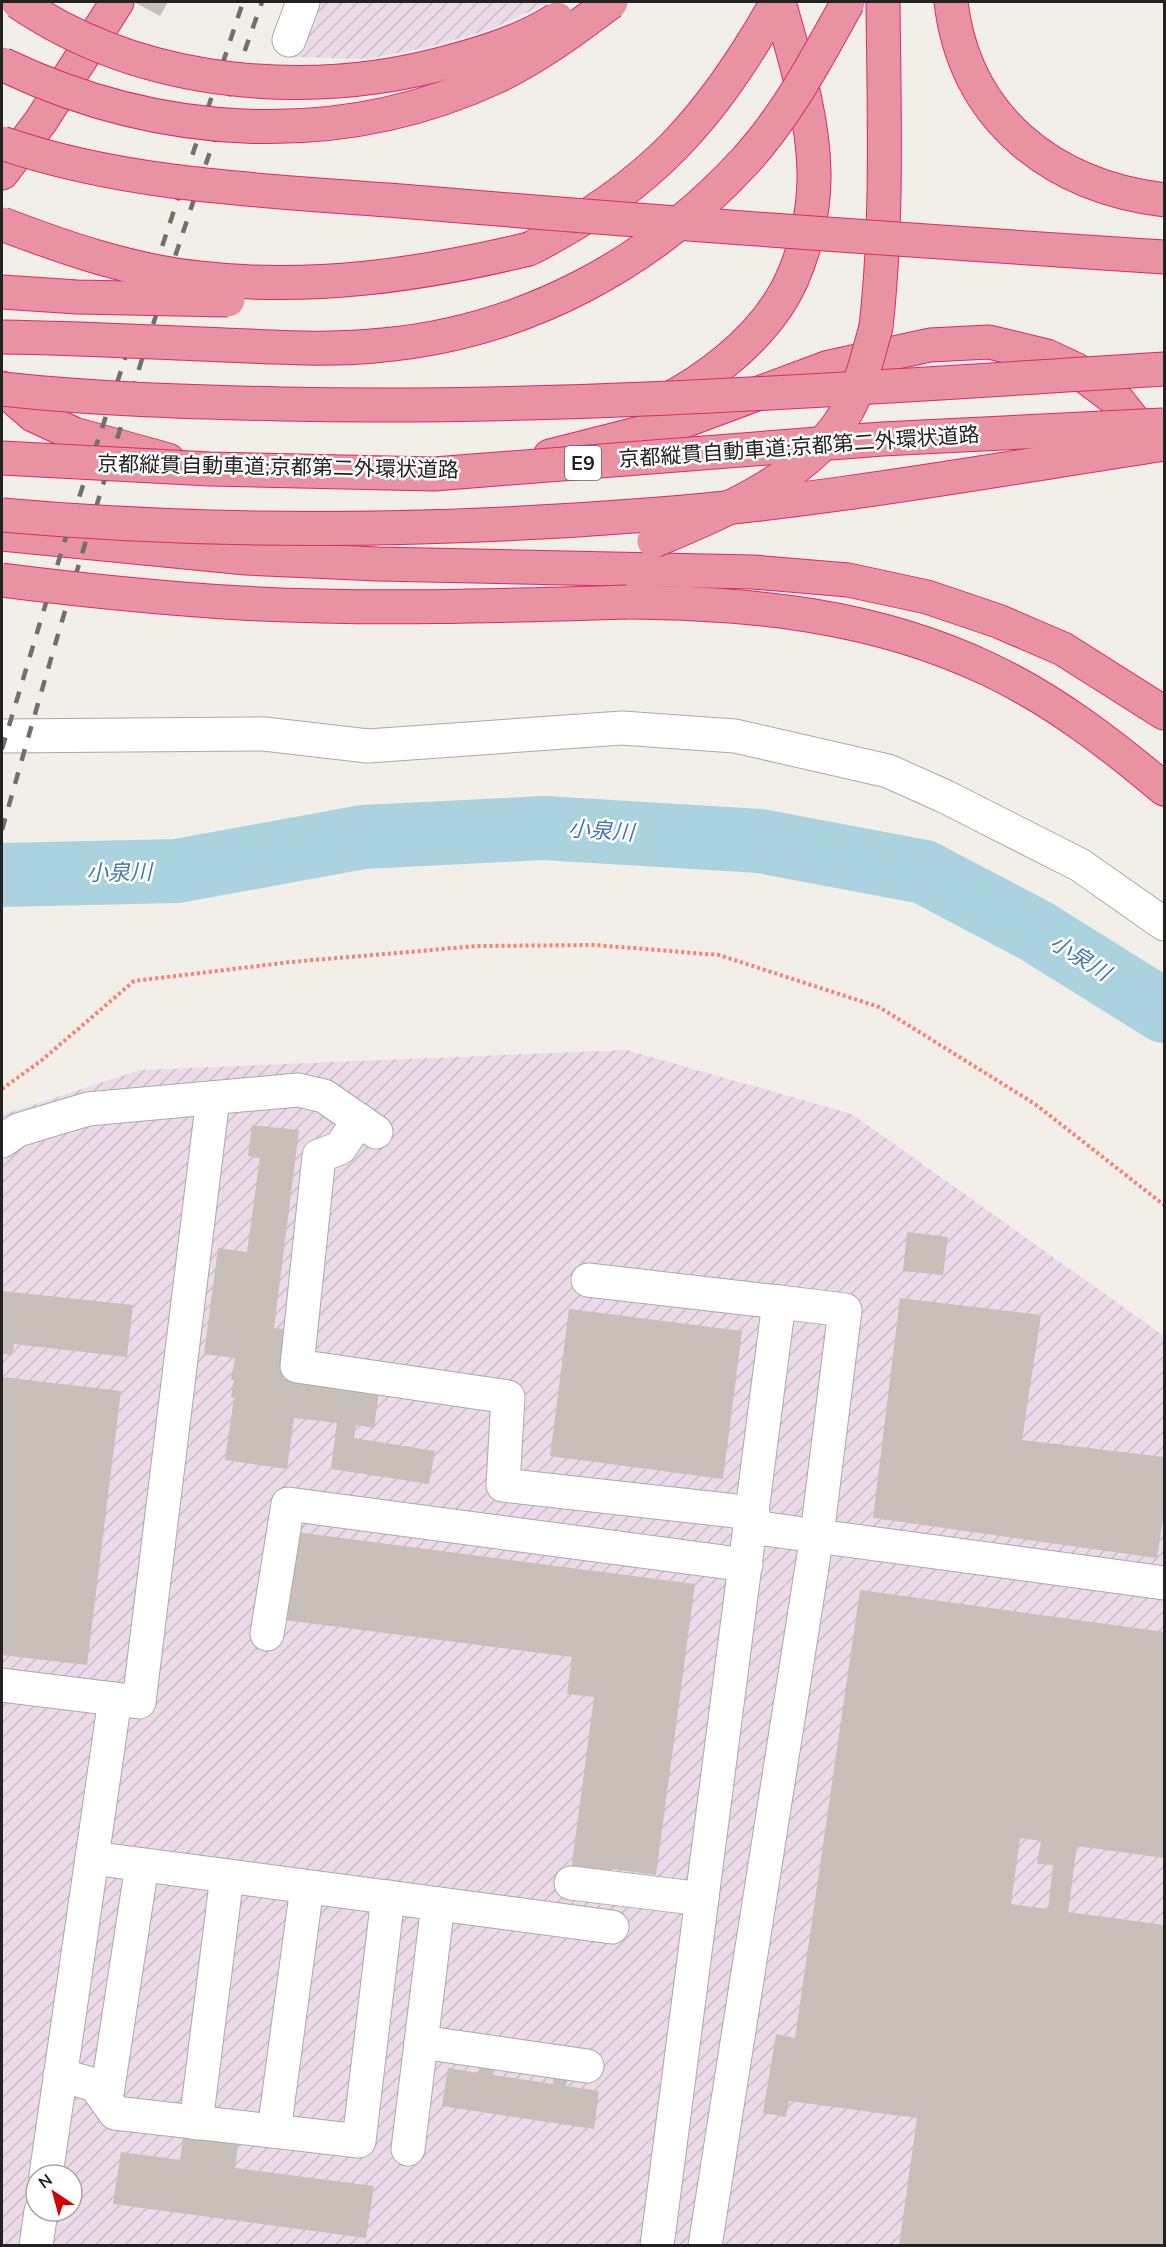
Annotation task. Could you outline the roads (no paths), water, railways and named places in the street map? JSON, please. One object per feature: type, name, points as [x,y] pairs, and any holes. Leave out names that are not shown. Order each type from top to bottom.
[{"type":"highway","points":[[18,2],[82,37],[138,58],[195,72],[241,79],[310,83],[372,79],[428,68],[490,51],[550,24],[584,2]]},
{"type":"highway","points":[[2,173],[41,121],[117,2]]},
{"type":"highway","points":[[2,64],[43,84],[164,119],[231,127],[300,126],[371,118],[437,100],[498,76],[557,43],[611,2]]},
{"type":"highway","points":[[2,292],[76,297],[288,301],[352,296],[407,287],[470,272],[529,249],[573,226],[624,192],[672,150],[716,100],[778,2]]},
{"type":"highway","points":[[554,455],[672,397],[721,364],[748,339],[779,303],[795,270],[811,215],[814,172],[810,130],[799,74],[778,2]]},
{"type":"highway","points":[[2,337],[307,348],[373,346],[451,334],[516,316],[571,294],[622,264],[665,236],[707,198],[747,159],[780,116],[816,60],[848,2]]},
{"type":"highway","points":[[516,566],[589,557],[654,541],[753,496],[795,467],[829,438],[848,410],[862,375],[876,327],[883,266],[884,2]]},
{"type":"highway","points":[[951,2],[959,47],[978,87],[1008,128],[1044,159],[1084,181],[1130,195],[1164,200]]},
{"type":"highway","points":[[2,143],[59,160],[117,172],[214,185],[705,227],[1164,257]]},
{"type":"highway","points":[[2,224],[86,253],[140,268],[198,278],[259,283],[326,282],[401,275],[466,264],[529,249]]},
{"type":"highway","points":[[2,442],[236,477],[406,483],[554,455],[675,424],[829,367],[930,345],[989,342],[1047,356],[1075,369],[1119,402],[1164,459]]},
{"type":"highway","points":[[2,389],[52,394],[213,402],[393,406],[595,402],[780,394],[1164,369]]},
{"type":"highway","points":[[2,389],[33,415],[74,434],[236,477]]},
{"type":"highway","name":"京都縦貫自動車道;京都第二外環状道路","points":[[2,458],[210,469],[434,474],[882,439],[1164,425]]},
{"type":"highway","points":[[2,515],[102,524],[246,530],[383,528],[648,515],[831,494],[1164,444]]},
{"type":"highway","points":[[2,534],[246,558],[378,564],[753,572],[848,580],[927,597],[998,621],[1063,649],[1164,713]]},
{"type":"highway","points":[[2,580],[100,592],[242,603],[386,606],[701,602],[822,616],[880,629],[932,645],[989,669],[1039,696],[1088,730],[1164,789]]},
{"type":"street","points":[[289,40],[303,2]]},
{"type":"street","points":[[2,736],[264,734],[368,746],[622,728],[735,735],[898,776],[946,797],[1080,865],[1164,924]]},
{"type":"street","points":[[2,1141],[18,1130],[88,1109],[297,1090],[324,1096],[367,1126],[340,1148],[319,1156],[297,1366],[508,1397],[503,1485],[752,1520],[817,1535],[1164,1583]]},
{"type":"street","points":[[2,1685],[139,1702],[213,1098]]},
{"type":"street","points":[[588,1280],[845,1310],[817,1535],[705,2246]]},
{"type":"street","points":[[657,2246],[779,1302]]},
{"type":"street","points":[[267,1634],[288,1504],[746,1565]]},
{"type":"street","points":[[48,2163],[115,1699]]},
{"type":"street","points":[[92,1858],[612,1928]]},
{"type":"street","points":[[106,2100],[142,1865]]},
{"type":"street","points":[[196,2123],[227,1876]]},
{"type":"street","points":[[571,1883],[702,1899]]},
{"type":"street","points":[[274,2132],[307,1887]]},
{"type":"street","points":[[60,2075],[95,2085],[115,2114],[359,2141],[388,1897]]},
{"type":"street","points":[[408,2149],[438,1904]]},
{"type":"street","points":[[421,2042],[587,2066]]},
{"type":"street","points":[[36,2246],[39,2223]]},
{"type":"waterway","name":"小泉川","points":[[2,875],[177,871],[363,837],[544,828],[760,841],[924,872],[1036,931],[1164,1011]]},
{"type":"railway","points":[[2,749],[64,543],[243,2]]},
{"type":"railway","points":[[2,830],[125,414],[191,207],[262,2]]}]
